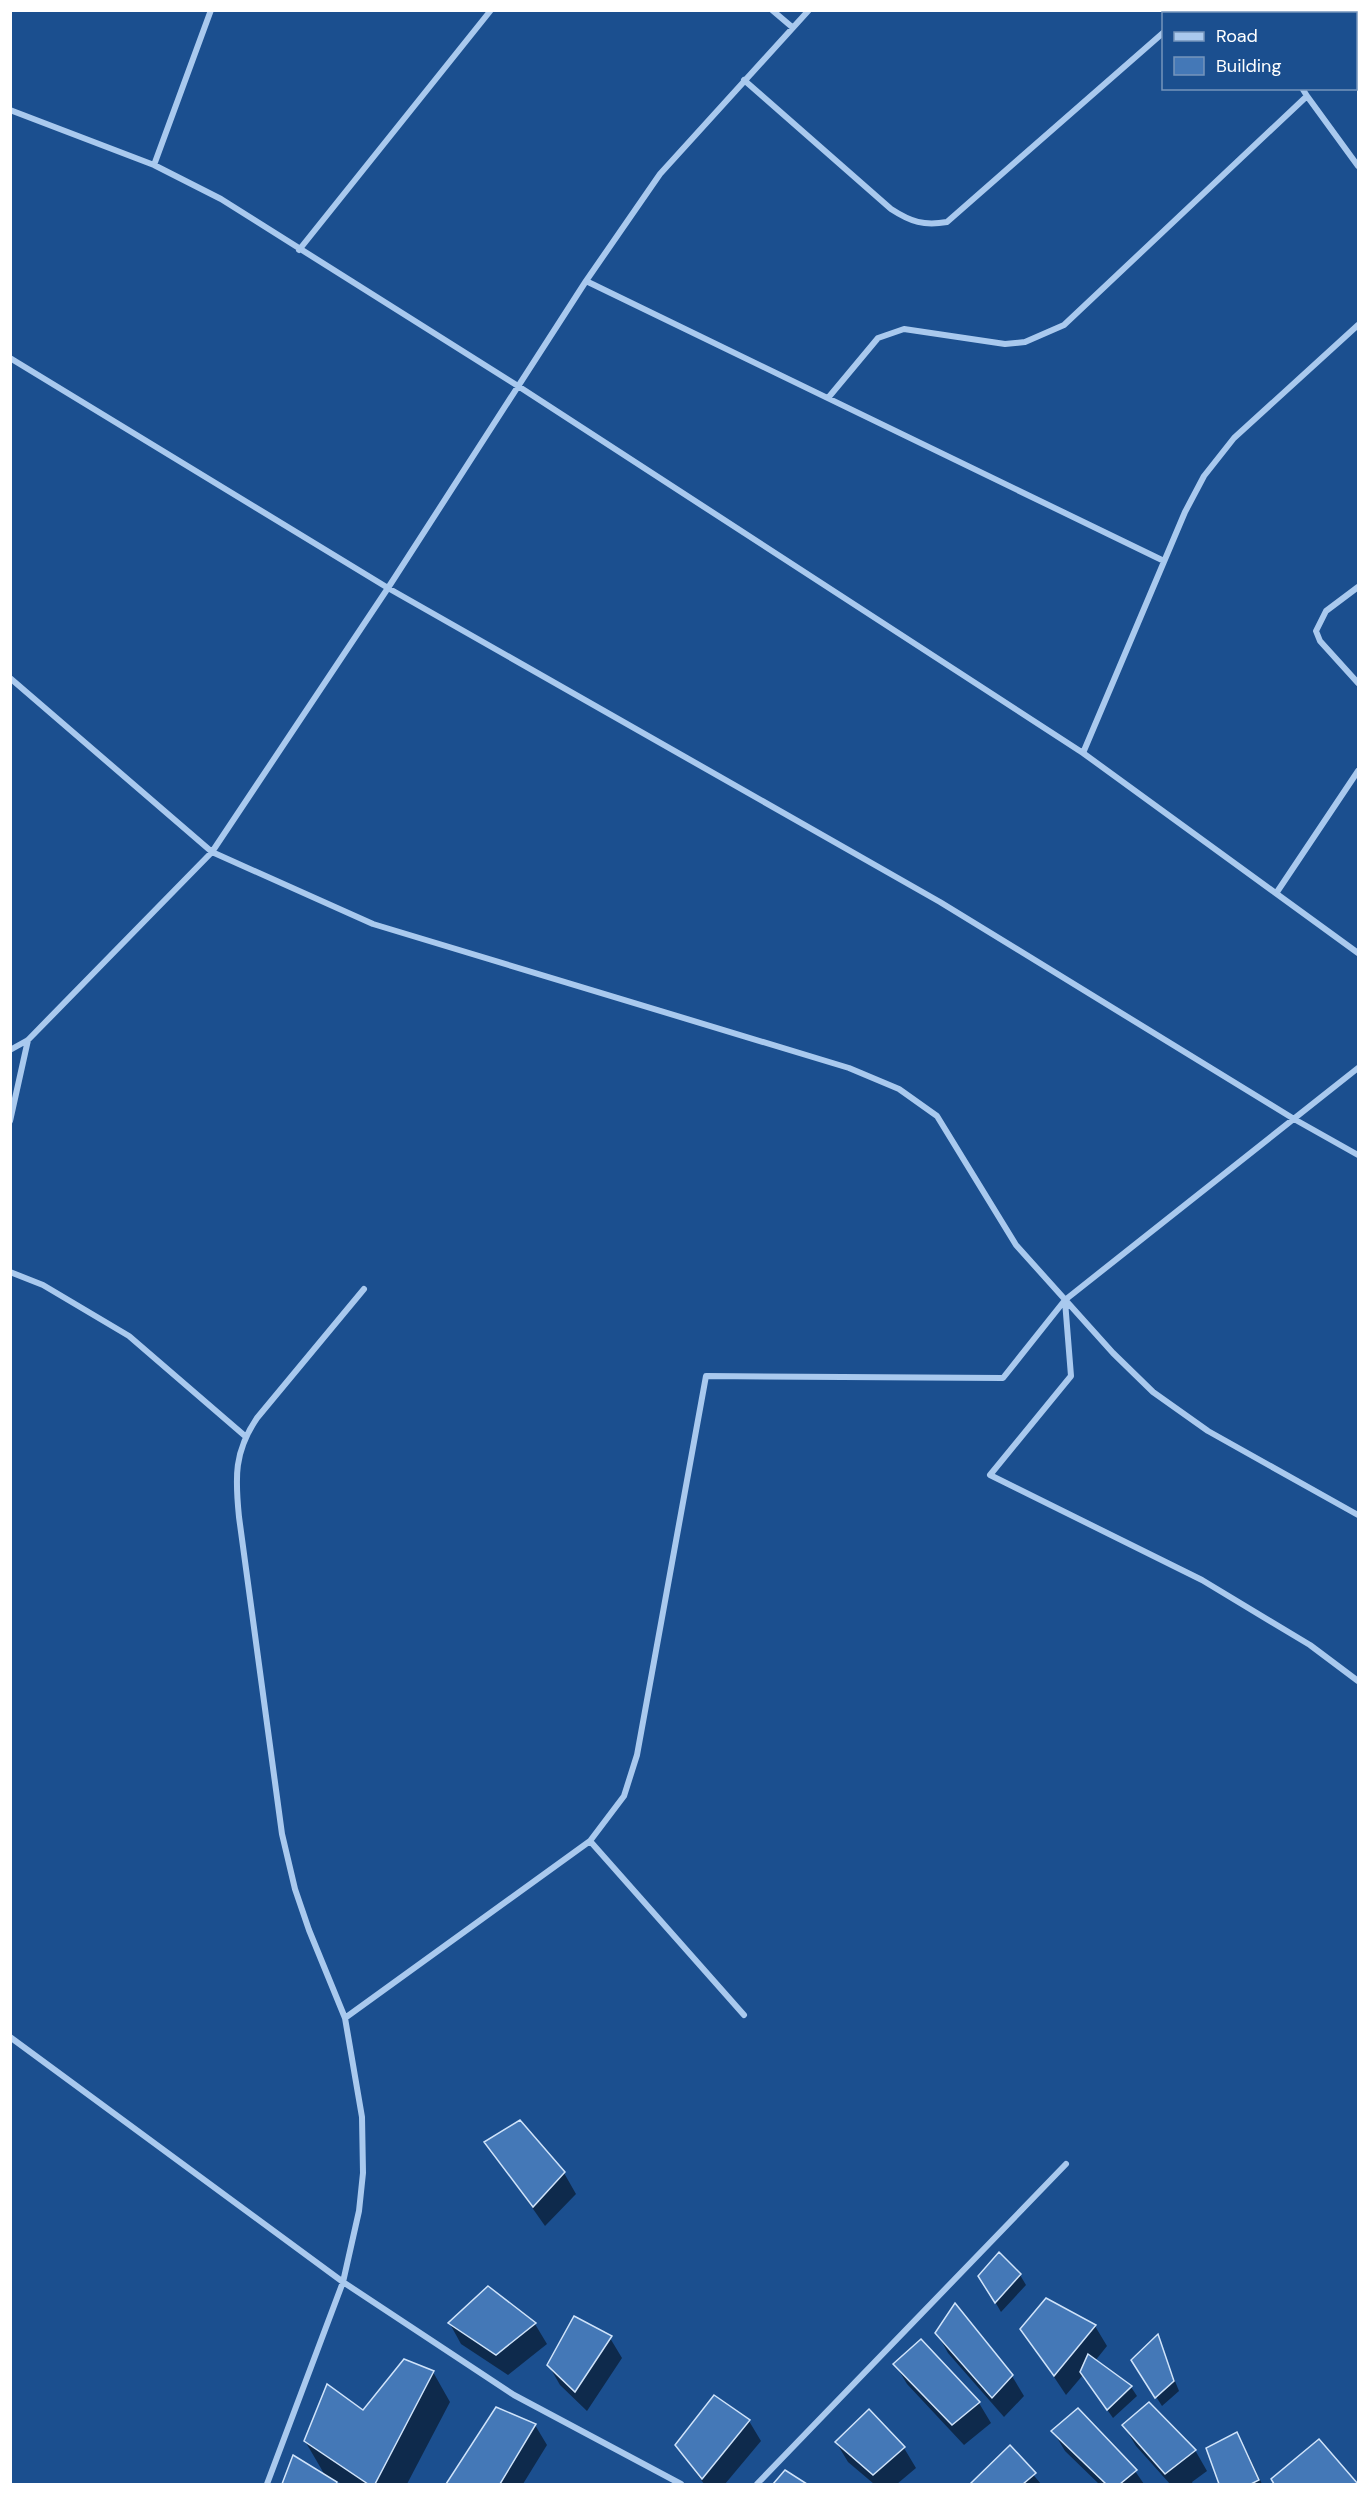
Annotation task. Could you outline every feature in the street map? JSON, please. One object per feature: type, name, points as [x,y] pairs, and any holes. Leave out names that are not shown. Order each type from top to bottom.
[{"type":"street","points":[[154,165],[211,10]]},
{"type":"street","points":[[299,250],[491,10]]},
{"type":"street","points":[[772,10],[792,27]]},
{"type":"street","points":[[10,1050],[28,1040],[212,852],[388,588],[586,281],[660,174],[809,10]]},
{"type":"street","points":[[744,80],[891,209],[906,219],[926,225],[947,222],[1162,34]]},
{"type":"street","points":[[1303,90],[1359,166]]},
{"type":"street","points":[[828,398],[878,338],[890,333],[904,329],[1005,344],[1025,342],[1064,325],[1307,96]]},
{"type":"street","points":[[10,110],[154,165],[221,199],[518,386],[1083,753],[1359,953]]},
{"type":"street","points":[[586,281],[1164,561]]},
{"type":"street","points":[[1083,753],[1185,512],[1204,476],[1234,438],[1359,325]]},
{"type":"street","points":[[10,358],[388,588],[940,902],[1294,1119],[1359,1155]]},
{"type":"street","points":[[1359,587],[1326,610],[1316,632],[1320,641],[1359,683]]},
{"type":"street","points":[[10,678],[212,852],[373,924],[849,1068],[899,1089],[937,1116],[1016,1245],[1113,1353],[1162,1398],[1208,1431],[1359,1515]]},
{"type":"street","points":[[1277,892],[1359,771]]},
{"type":"street","points":[[10,1121],[28,1040]]},
{"type":"street","points":[[345,2018],[590,1841],[624,1796],[637,1755],[706,1376],[1003,1378],[1065,1300],[1359,1068]]},
{"type":"street","points":[[10,1272],[43,1285],[129,1336],[244,1436]]},
{"type":"street","points":[[267,2484],[343,2282],[358,2211],[363,2173],[362,2117],[345,2018],[309,1930],[295,1889],[282,1834],[236,1488],[238,1458],[244,1436],[364,1289]]},
{"type":"street","points":[[1065,1300],[1071,1376],[990,1475],[1202,1580],[1310,1646],[1359,1681]]},
{"type":"street","points":[[590,1841],[744,2015]]},
{"type":"street","points":[[10,2037],[343,2282],[514,2395],[681,2484]]},
{"type":"street","points":[[757,2484],[1066,2164]]},
{"type":"building","points":[[520,2120],[565,2172],[533,2207],[484,2142]]},
{"type":"building","points":[[999,2252],[1021,2274],[995,2303],[978,2276]]},
{"type":"building","points":[[488,2286],[536,2323],[496,2355],[448,2323]]},
{"type":"building","points":[[1046,2298],[1096,2325],[1054,2376],[1020,2329]]},
{"type":"building","points":[[955,2303],[1013,2375],[992,2398],[935,2333]]},
{"type":"building","points":[[574,2316],[612,2336],[575,2392],[547,2365]]},
{"type":"building","points":[[1158,2334],[1174,2381],[1155,2398],[1131,2360]]},
{"type":"building","points":[[921,2339],[980,2402],[952,2425],[893,2364]]},
{"type":"building","points":[[1088,2354],[1132,2386],[1107,2410],[1080,2372]]},
{"type":"building","points":[[404,2359],[434,2371],[375,2484],[368,2484],[304,2441],[327,2384],[363,2410]]},
{"type":"building","points":[[714,2395],[750,2420],[702,2479],[675,2445]]},
{"type":"building","points":[[1149,2402],[1196,2450],[1165,2474],[1122,2425]]},
{"type":"building","points":[[496,2407],[536,2424],[500,2484],[446,2484]]},
{"type":"building","points":[[1078,2408],[1137,2470],[1120,2484],[1106,2484],[1051,2431]]},
{"type":"building","points":[[869,2409],[905,2447],[873,2475],[835,2442]]},
{"type":"building","points":[[1237,2432],[1259,2480],[1251,2484],[1219,2484],[1206,2448]]},
{"type":"building","points":[[1319,2439],[1358,2484],[1274,2484],[1271,2479]]},
{"type":"building","points":[[1010,2445],[1036,2473],[1023,2484],[970,2484]]},
{"type":"building","points":[[293,2455],[337,2482],[336,2484],[282,2484]]},
{"type":"building","points":[[785,2470],[807,2484],[773,2484]]}]
